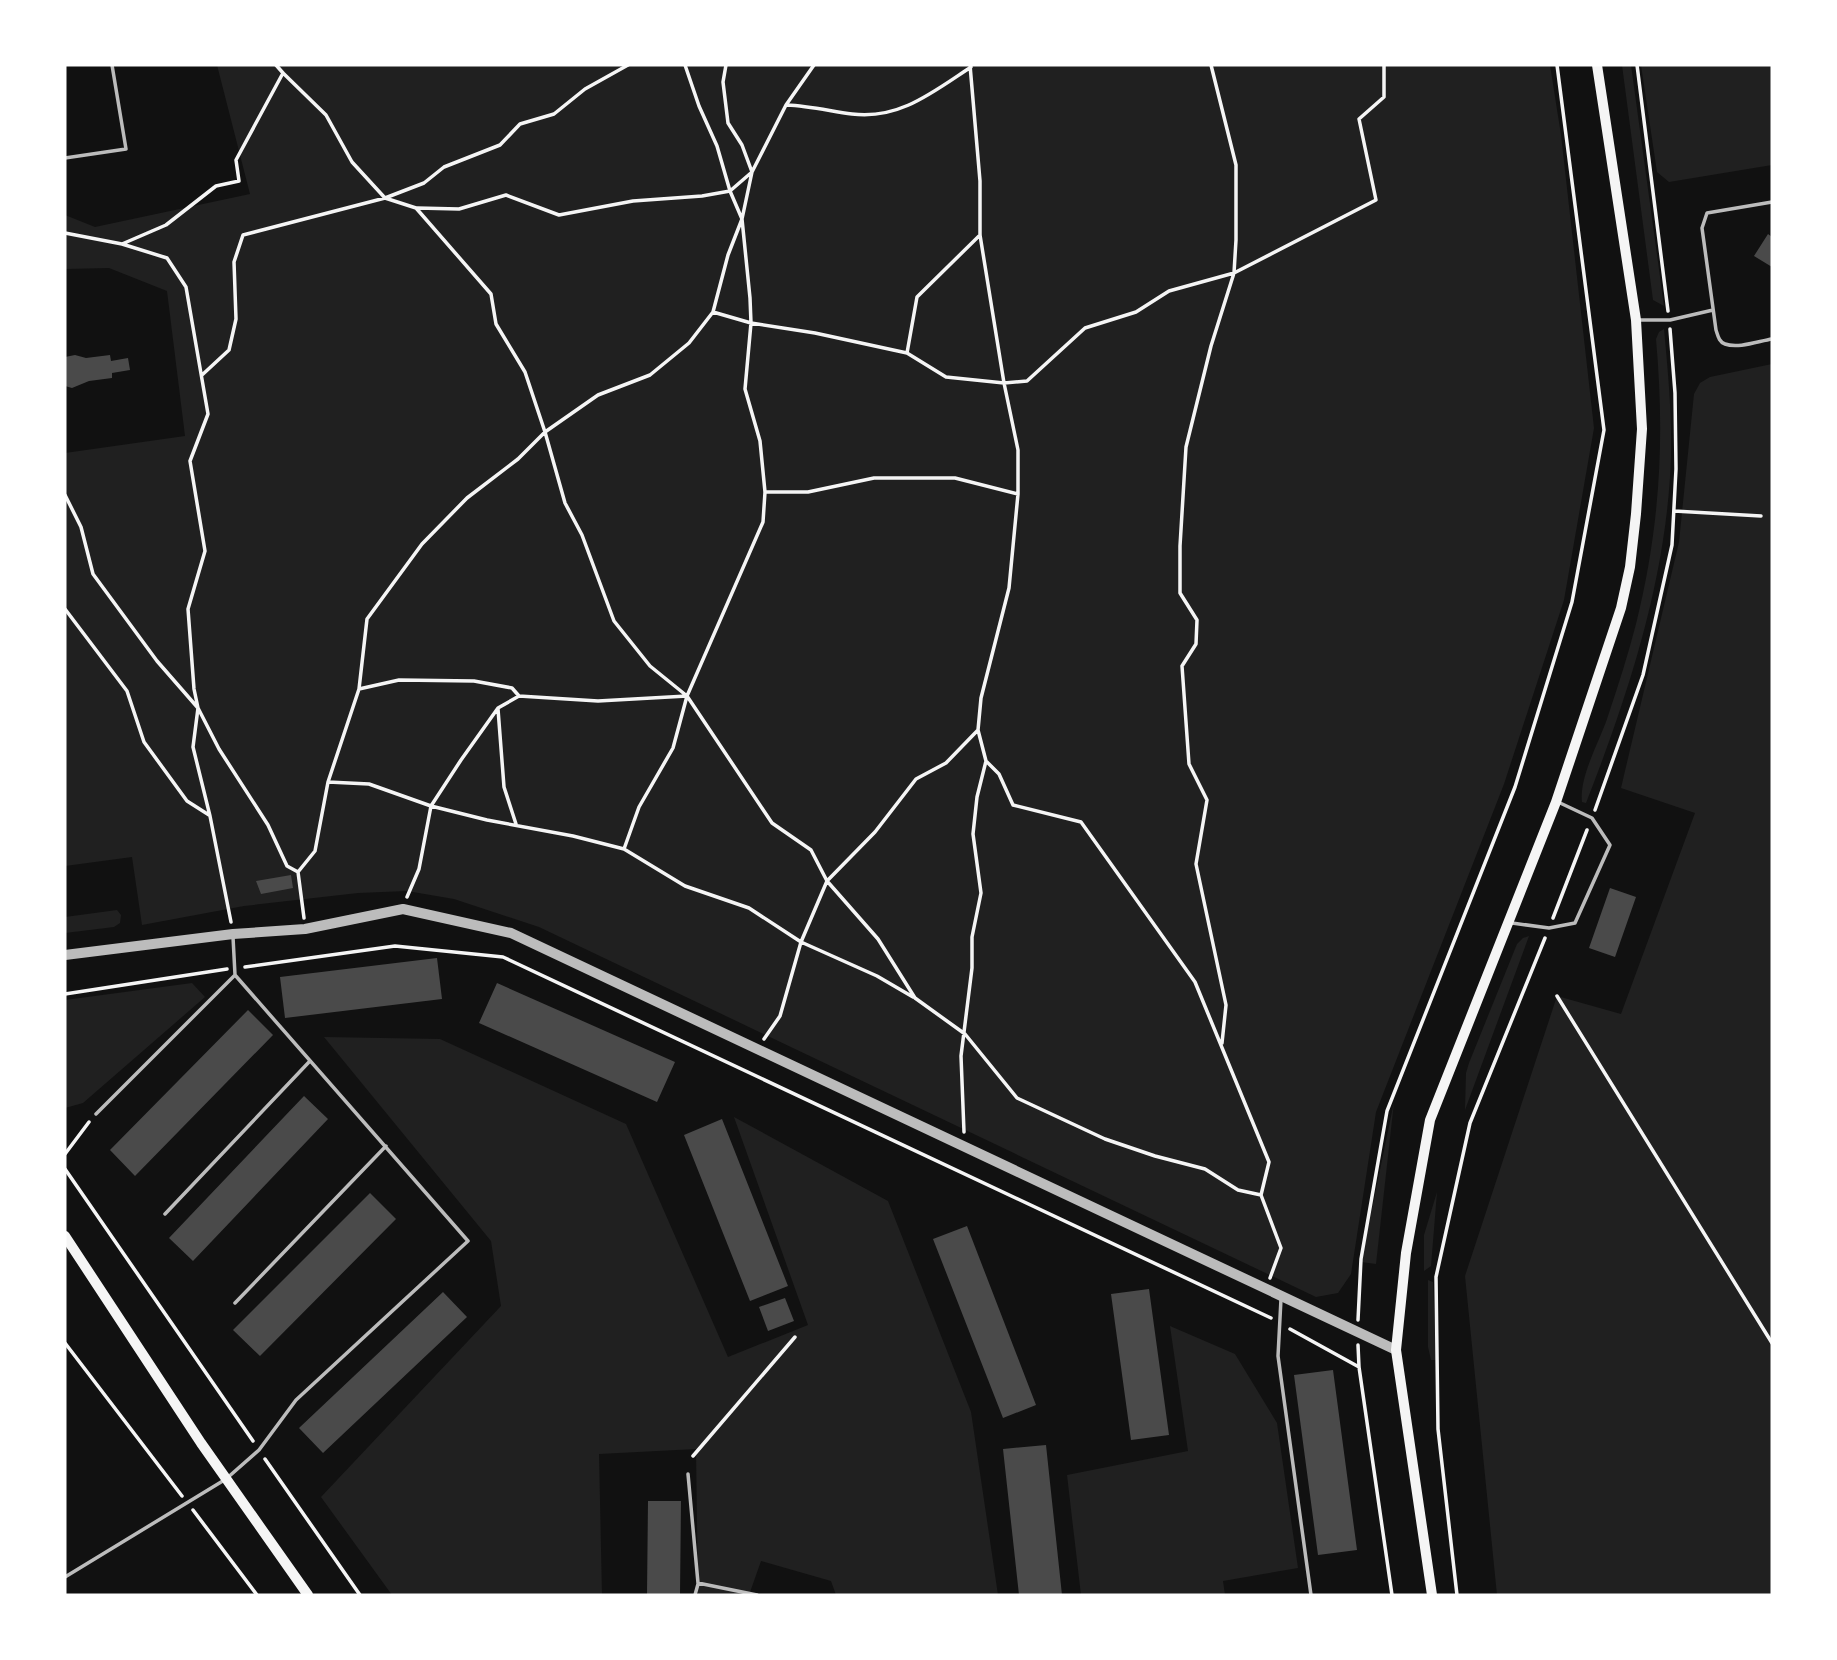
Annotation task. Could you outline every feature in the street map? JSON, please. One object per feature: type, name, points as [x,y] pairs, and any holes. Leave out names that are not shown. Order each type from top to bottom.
[{"type":"main road","points":[[1432,1595],[1396,1350],[1406,1253],[1430,1120],[1556,802],[1621,608],[1630,566],[1642,429],[1636,320],[1597,65]]},
{"type":"main road","points":[[65,1236],[226,1479],[308,1595]]},
{"type":"street","points":[[65,955],[233,934],[305,929],[403,909],[511,933],[1396,1350]]},
{"type":"lane","points":[[65,158],[126,149],[112,65]]},
{"type":"lane","points":[[1772,202],[1707,213],[1702,228],[1716,330],[1720,340],[1726,345],[1772,339]]},
{"type":"lane","points":[[1636,320],[1670,320],[1714,310]]},
{"type":"lane","points":[[1510,923],[1549,928],[1575,923],[1610,845],[1592,818],[1556,802]]},
{"type":"lane","points":[[65,1577],[226,1479],[260,1450],[296,1400],[468,1241],[234,975],[233,934]]},
{"type":"lane","points":[[96,1114],[234,975]]},
{"type":"lane","points":[[166,1214],[309,1062]]},
{"type":"lane","points":[[235,1303],[386,1146]]},
{"type":"lane","points":[[1282,1296],[1278,1356],[1311,1595]]},
{"type":"lane","points":[[688,1474],[698,1583],[695,1595]]},
{"type":"lane","points":[[698,1583],[757,1595]]},
{"type":"path","points":[[276,65],[327,115],[352,162],[386,198],[416,208],[459,209],[506,195],[559,215],[633,201],[702,196],[730,191],[752,172]]},
{"type":"path","points":[[202,375],[229,350],[236,319],[234,262],[243,235],[386,198],[424,183],[444,167],[500,145],[520,124],[554,114],[585,89],[628,65]]},
{"type":"path","points":[[624,849],[639,807],[673,748],[687,696],[763,522],[765,492],[760,441],[745,389],[751,323],[741,219],[718,146],[699,106],[685,65]]},
{"type":"path","points":[[726,65],[723,82],[727,124],[742,145],[752,172]]},
{"type":"path","points":[[305,929],[298,872],[315,851],[328,782],[359,689],[367,619],[422,544],[467,498],[518,459],[545,432],[598,395],[650,376],[690,343],[713,312],[752,172],[786,105],[814,65]]},
{"type":"path","points":[[1211,65],[1236,165],[1236,240],[1234,273],[1211,346],[1186,447],[1180,593],[1197,620],[1196,644],[1182,666],[1188,764],[1207,800],[1196,864],[1226,1005],[1222,1045]]},
{"type":"path","points":[[713,312],[751,323],[816,333],[907,353],[946,377],[1004,383],[1027,381],[1085,328],[1136,312],[1169,290],[1234,273],[1376,200],[1359,119],[1384,97],[1384,65]]},
{"type":"path","points":[[1392,1595],[1359,1367],[1360,1259],[1387,1111],[1515,787],[1572,602],[1604,430],[1557,65]]},
{"type":"path","points":[[1457,1595],[1438,1429],[1436,1277],[1470,1123],[1592,818],[1643,675],[1672,545],[1676,469],[1670,320],[1637,65]]},
{"type":"path","points":[[786,105],[817,107],[853,114],[885,114],[905,108],[970,66],[980,181],[979,235],[1018,450],[1009,587],[981,698],[978,730],[986,761],[976,797],[973,834],[981,893],[972,937],[972,968],[961,1056],[965,1148]]},
{"type":"path","points":[[122,244],[166,225],[216,186],[239,181],[236,160],[283,73]]},
{"type":"path","points":[[416,208],[491,294],[496,324],[525,372],[565,503],[582,535],[614,621],[650,666],[687,696],[772,822],[811,850],[827,881],[878,939],[915,998]]},
{"type":"path","points":[[65,233],[122,244],[167,258],[186,287],[208,414],[190,461],[205,551],[188,609],[198,708],[193,747],[210,816],[233,934]]},
{"type":"path","points":[[907,353],[917,297],[979,235]]},
{"type":"path","points":[[765,492],[808,492],[874,478],[955,478],[1017,494]]},
{"type":"path","points":[[65,495],[81,527],[93,575],[157,661],[198,708],[219,749],[268,825],[287,866],[298,872]]},
{"type":"path","points":[[1674,511],[1761,516]]},
{"type":"path","points":[[65,608],[127,691],[144,742],[187,801],[210,816]]},
{"type":"path","points":[[359,689],[399,680],[474,681],[512,688],[519,696]]},
{"type":"path","points":[[403,909],[419,869],[431,806],[498,708],[519,696],[598,701],[687,696]]},
{"type":"path","points":[[498,708],[504,787],[516,824]]},
{"type":"path","points":[[758,1050],[780,1016],[801,942],[827,881],[875,832],[916,779],[946,763],[978,730]]},
{"type":"path","points":[[986,761],[999,774],[1013,805],[1081,822],[1195,982],[1269,1162],[1261,1195],[1281,1248],[1266,1290]]},
{"type":"path","points":[[328,782],[369,784],[431,806],[624,849],[685,886],[750,908],[801,942],[877,976],[915,998],[965,1034],[1017,1098],[1105,1139],[1155,1156],[1205,1168],[1238,1190],[1261,1195]]},
{"type":"path","points":[[65,994],[395,946],[503,957],[1280,1323],[1359,1367]]},
{"type":"path","points":[[1556,996],[1772,1343]]},
{"type":"path","points":[[65,1154],[96,1114]]},
{"type":"path","points":[[65,1169],[360,1595]]},
{"type":"path","points":[[693,1456],[794,1337]]},
{"type":"path","points":[[65,1343],[257,1595]]},
{"type":"shaded area","points":[[217,65],[1550,65],[1561,135],[1594,428],[1564,600],[1504,784],[1376,1112],[1351,1274],[1338,1293],[1316,1297],[539,927],[454,899],[407,891],[358,893],[244,906],[142,925],[132,857],[65,866],[65,453],[185,436],[167,291],[109,268],[65,269],[65,215],[95,227],[250,194]]},
{"type":"shaded area","points":[[1622,65],[1631,65],[1664,306],[1653,300]]},
{"type":"shaded area","points":[[1641,65],[1772,65],[1772,165],[1669,182],[1657,172]]},
{"type":"shaded area","points":[[1664,329],[1671,457],[1662,546],[1654,590],[1631,677],[1586,803],[1582,802],[1584,781],[1630,647],[1651,553],[1660,448],[1656,339]]},
{"type":"shaded area","points":[[1772,364],[1772,1595],[1497,1595],[1465,1276],[1557,996],[1621,1014],[1695,813],[1621,788],[1679,542],[1694,394],[1700,383],[1710,377]]},
{"type":"shaded area","points":[[117,910],[121,915],[120,923],[114,927],[65,933],[65,917]]},
{"type":"shaded area","points":[[1529,936],[1465,1110],[1466,1073],[1469,1063],[1517,944]]},
{"type":"shaded area","points":[[192,983],[205,997],[83,1103],[65,1108],[65,1000]]},
{"type":"shaded area","points":[[324,1037],[440,1039],[626,1124],[728,1357],[808,1325],[734,1117],[888,1201],[971,1412],[998,1595],[836,1595],[831,1581],[761,1561],[749,1595],[698,1595],[696,1449],[599,1454],[602,1595],[392,1595],[321,1497],[501,1306],[491,1241]]},
{"type":"shaded area","points":[[1394,1102],[1376,1264],[1361,1262]]},
{"type":"shaded area","points":[[1437,1192],[1431,1266],[1424,1271],[1424,1235]]},
{"type":"shaded area","points":[[1428,1280],[1433,1282],[1436,1360],[1431,1360],[1428,1347]]},
{"type":"shaded area","points":[[1170,1326],[1235,1354],[1277,1423],[1298,1568],[1223,1581],[1225,1595],[1081,1595],[1067,1475],[1188,1451]]},
{"type":"building","points":[[1768,234],[1772,237],[1772,267],[1754,256]]},
{"type":"building","points":[[75,355],[86,358],[110,355],[111,361],[128,358],[130,370],[112,373],[112,378],[89,381],[72,388],[65,386],[65,357]]},
{"type":"building","points":[[291,875],[293,888],[261,894],[256,881]]},
{"type":"building","points":[[1610,888],[1636,897],[1615,957],[1589,948]]},
{"type":"building","points":[[437,958],[442,999],[285,1018],[280,977]]},
{"type":"building","points":[[497,983],[675,1062],[657,1102],[479,1023]]},
{"type":"building","points":[[248,1010],[273,1035],[135,1176],[110,1150]]},
{"type":"building","points":[[304,1096],[328,1119],[193,1261],[169,1238]]},
{"type":"building","points":[[722,1119],[788,1286],[750,1301],[684,1135]]},
{"type":"building","points":[[370,1193],[396,1219],[260,1356],[233,1330]]},
{"type":"building","points":[[967,1226],[1036,1405],[1003,1418],[933,1239]]},
{"type":"building","points":[[1149,1289],[1169,1435],[1131,1440],[1111,1294]]},
{"type":"building","points":[[443,1292],[467,1317],[323,1453],[299,1428]]},
{"type":"building","points":[[785,1298],[794,1321],[768,1331],[759,1307]]},
{"type":"building","points":[[1333,1370],[1357,1550],[1318,1555],[1294,1375]]},
{"type":"building","points":[[1046,1445],[1062,1595],[1019,1595],[1003,1449]]},
{"type":"building","points":[[648,1501],[681,1501],[680,1595],[647,1595]]}]
